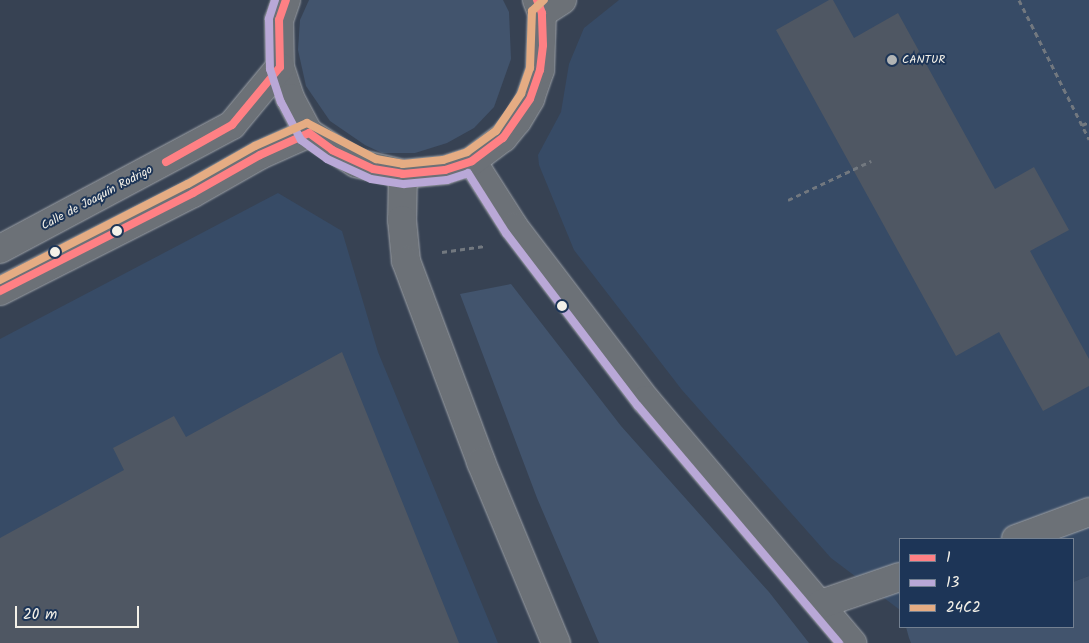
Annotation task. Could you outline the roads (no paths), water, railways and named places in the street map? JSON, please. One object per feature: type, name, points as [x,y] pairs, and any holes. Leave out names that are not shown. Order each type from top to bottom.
[{"type":"street","points":[[286,0],[279,20],[280,67],[290,98],[309,134],[356,163],[403,174],[445,170],[472,161],[503,138],[530,99],[540,70],[547,4]]},
{"type":"street","name":"Calle de Joaquín Rodrigo","points":[[0,249],[232,125],[280,67]]},
{"type":"street","points":[[0,291],[193,193],[260,155],[309,134]]},
{"type":"street","points":[[472,161],[514,227],[646,400],[852,643]]},
{"type":"street","points":[[403,174],[402,220],[407,264],[481,462],[556,643]]},
{"type":"street","points":[[1019,538],[1089,512]]},
{"type":"street","points":[[820,604],[899,577]]},
{"type":"place","name":"CANTUR","points":[[892,60]]}]
